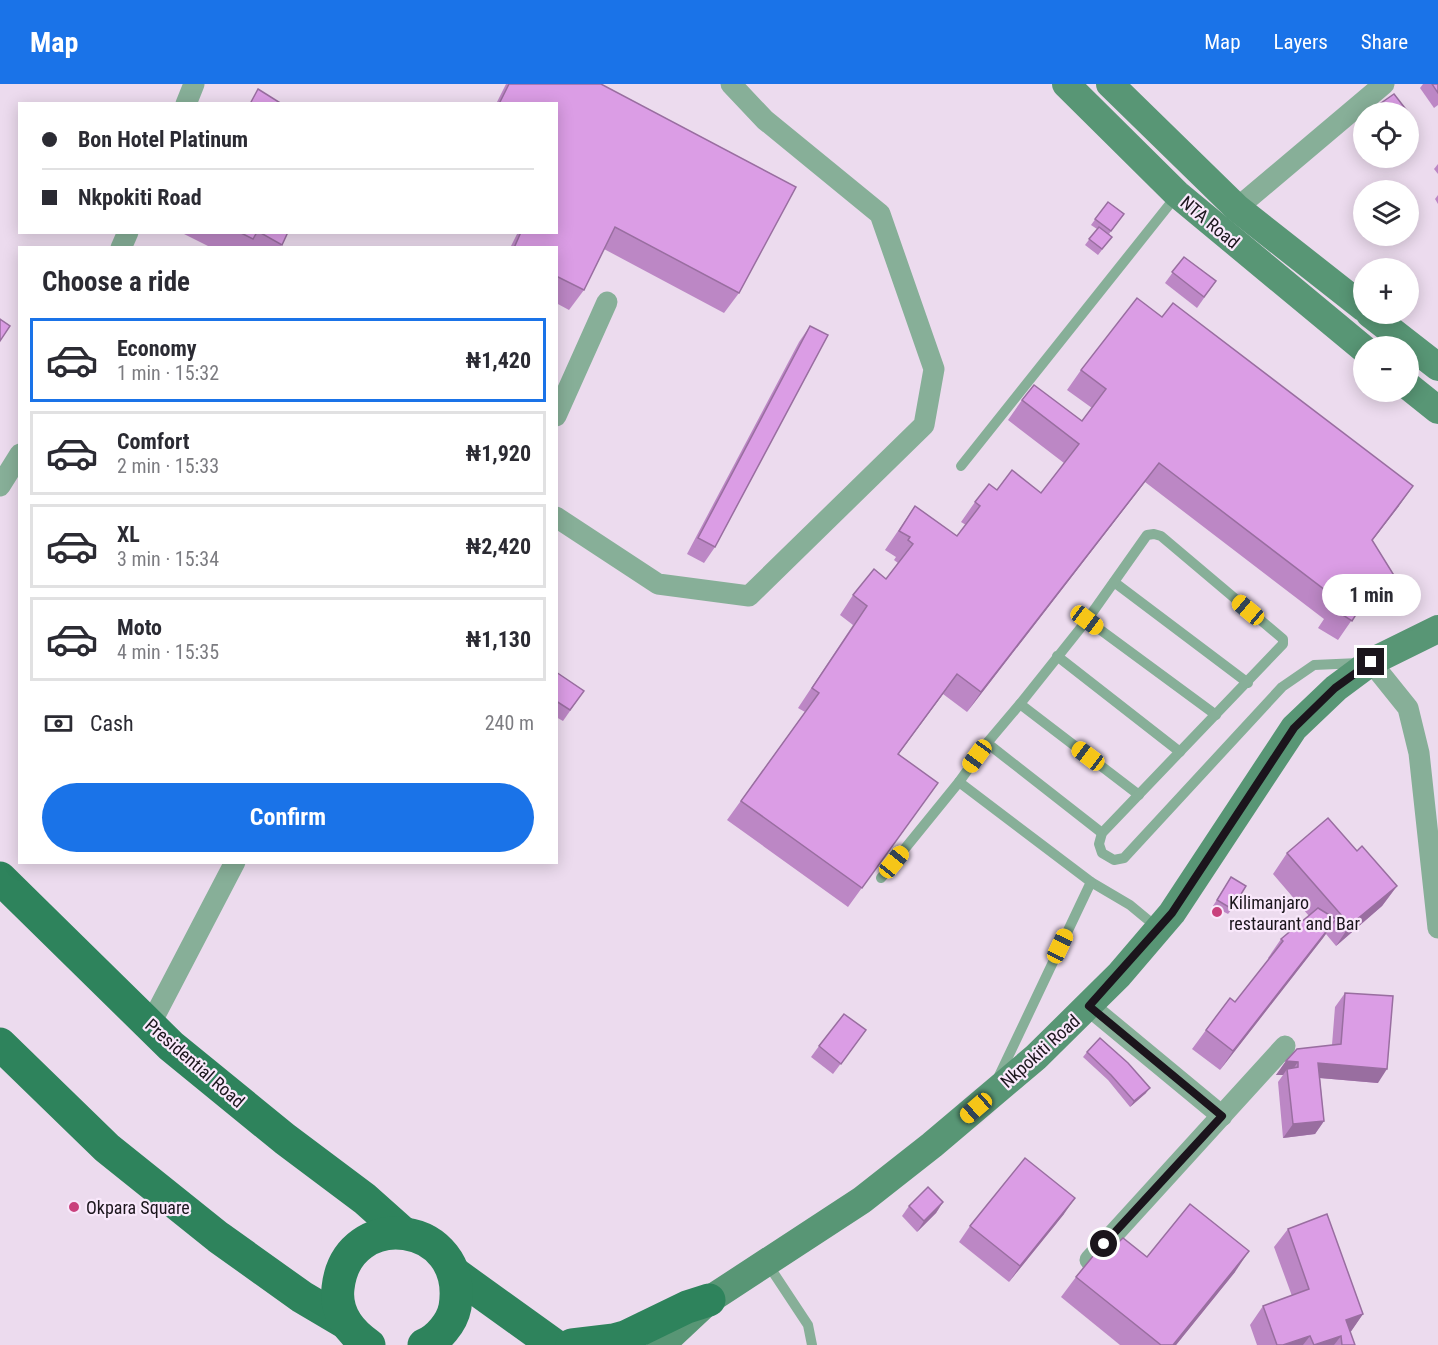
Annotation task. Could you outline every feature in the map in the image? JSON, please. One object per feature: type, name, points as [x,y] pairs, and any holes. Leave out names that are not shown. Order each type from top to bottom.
[{"type":"main road","name":"NTA Road","points":[[1066,84],[1177,195],[1353,340]]},
{"type":"main road","name":"NTA Road","points":[[1110,84],[1238,208],[1353,299]]},
{"type":"main road","points":[[1383,324],[1438,367]]},
{"type":"main road","points":[[1419,395],[1438,410]]},
{"type":"main road","name":"Nkpokiti Road","points":[[669,1341],[710,1300],[862,1200],[932,1145],[1036,1057],[1089,1006],[1159,929],[1196,880],[1228,827],[1294,728],[1335,688],[1371,662],[1438,629]]},
{"type":"main road","name":"Presidential Road","points":[[0,878],[150,1025],[189,1060],[285,1139],[365,1199],[402,1232]]},
{"type":"main road","points":[[0,1044],[107,1148],[218,1237],[352,1336]]},
{"type":"main road","points":[[352,1336],[339,1308],[337,1292],[339,1275],[356,1248],[386,1233],[402,1232],[419,1236],[434,1245],[447,1257],[454,1273],[457,1293],[454,1312],[445,1329],[424,1345]]},
{"type":"main road","points":[[454,1273],[554,1345]]},
{"type":"main road","points":[[572,1345],[614,1340],[687,1307],[710,1300]]},
{"type":"street","points":[[187,102],[194,84]]},
{"type":"street","points":[[558,518],[658,584],[749,596],[924,425],[934,369],[880,214],[765,120],[731,84]]},
{"type":"street","points":[[1238,208],[1384,84]]},
{"type":"street","points":[[558,412],[607,302]]},
{"type":"street","points":[[0,486],[18,457]]},
{"type":"street","points":[[1371,662],[1408,708],[1419,753],[1438,928]]},
{"type":"street","points":[[150,1025],[234,864]]},
{"type":"street","points":[[1089,1006],[1222,1116]]},
{"type":"street","points":[[1090,1260],[1285,1046]]},
{"type":"lane","points":[[961,466],[1177,195]]},
{"type":"lane","points":[[881,878],[1087,620],[1147,535],[1161,536],[1283,639],[1281,648],[1102,833],[1099,844],[1102,853],[1114,860],[1124,858],[1282,687],[1314,665],[1371,662]]},
{"type":"lane","points":[[1114,582],[1248,682]]},
{"type":"lane","points":[[1087,620],[1216,715]]},
{"type":"lane","points":[[1057,656],[1180,752]]},
{"type":"lane","points":[[1020,704],[1139,795]]},
{"type":"lane","points":[[987,743],[1102,833]]},
{"type":"lane","points":[[958,782],[1090,882],[1130,905],[1159,929]]},
{"type":"lane","points":[[990,1096],[1090,882]]},
{"type":"lane","points":[[767,1262],[808,1325],[812,1345]]},
{"type":"building","points":[[509,84],[601,84],[796,187],[739,293],[615,227],[584,290],[558,277],[558,246],[515,246],[520,234],[558,234],[558,102],[500,102]]},
{"type":"building","points":[[1432,84],[1438,84],[1438,93]]},
{"type":"building","points":[[258,89],[279,102],[251,102]]},
{"type":"building","points":[[1394,94],[1400,102],[1382,102]]},
{"type":"building","points":[[1108,202],[1124,214],[1111,231],[1095,219]]},
{"type":"building","points":[[1099,227],[1112,237],[1102,249],[1089,239]]},
{"type":"building","points":[[243,234],[256,234],[253,239]]},
{"type":"building","points":[[263,234],[287,234],[282,245]]},
{"type":"building","points":[[1184,257],[1216,281],[1204,297],[1172,272]]},
{"type":"building","points":[[1137,298],[1162,317],[1173,303],[1413,486],[1372,540],[1395,577],[1370,592],[1352,621],[1332,608],[1338,600],[1159,463],[981,692],[957,674],[898,754],[938,783],[862,888],[741,801],[819,693],[812,688],[867,606],[853,595],[874,569],[886,579],[913,544],[908,540],[910,537],[899,531],[915,506],[957,536],[980,506],[975,502],[989,484],[997,490],[1012,470],[1041,493],[1079,444],[1022,400],[1034,385],[1082,421],[1106,389],[1081,370]]},
{"type":"building","points":[[0,319],[10,326],[0,341]]},
{"type":"building","points":[[810,326],[828,335],[715,547],[698,538]]},
{"type":"building","points":[[558,673],[584,691],[570,710],[558,702]]},
{"type":"building","points":[[1328,818],[1357,851],[1362,846],[1397,886],[1350,925],[1287,853]]},
{"type":"building","points":[[1231,877],[1246,886],[1232,909],[1217,900]]},
{"type":"building","points":[[1318,908],[1336,919],[1233,1051],[1206,1030],[1230,998],[1235,1002],[1283,941],[1281,939]]},
{"type":"building","points":[[1345,993],[1393,996],[1387,1069],[1318,1063],[1324,1121],[1293,1124],[1287,1069],[1298,1067],[1298,1062],[1286,1061],[1297,1049],[1341,1044]]},
{"type":"building","points":[[844,1014],[866,1030],[841,1064],[819,1046]]},
{"type":"building","points":[[1100,1038],[1128,1063],[1150,1088],[1134,1101],[1087,1052]]},
{"type":"building","points":[[1025,1158],[1075,1198],[1020,1266],[970,1226]]},
{"type":"building","points":[[928,1187],[943,1202],[924,1221],[909,1206]]},
{"type":"building","points":[[1190,1204],[1249,1251],[1173,1345],[1161,1345],[1076,1277],[1098,1250],[1109,1251],[1123,1238],[1147,1257]]},
{"type":"building","points":[[1327,1214],[1363,1314],[1346,1320],[1355,1345],[1342,1345],[1341,1336],[1314,1345],[1310,1336],[1277,1345],[1263,1306],[1309,1289],[1288,1229]]},
{"type":"place","name":"Kilimanjaro restaurant and Bar","points":[[1217,912]]},
{"type":"place","name":"Okpara Square","points":[[74,1207]]},
{"type":"route","points":[[1104,1244],[1222,1116],[1089,1006],[1172,913],[1196,880],[1222,836],[1294,728],[1335,688],[1371,662]]}]
